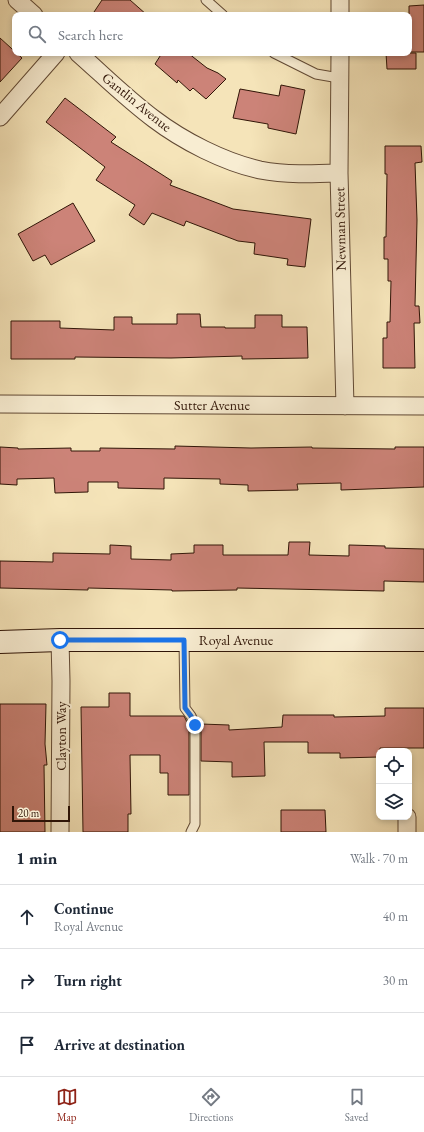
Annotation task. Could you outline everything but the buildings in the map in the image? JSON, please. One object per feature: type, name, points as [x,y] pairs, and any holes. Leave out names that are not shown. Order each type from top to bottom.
[{"type":"main road","name":"Royal Avenue","points":[[0,642],[60,640],[424,640]]},
{"type":"street","points":[[17,0],[31,12]]},
{"type":"street","points":[[340,0],[340,12]]},
{"type":"street","points":[[0,117],[53,56]]},
{"type":"street","name":"Gantlin Avenue","points":[[81,56],[154,119],[199,148],[260,170],[297,174],[339,173]]},
{"type":"street","name":"Newman Street","points":[[340,56],[339,173],[345,406]]},
{"type":"street","name":"Sutter Avenue","points":[[0,404],[424,406]]},
{"type":"street","name":"Clayton Way","points":[[60,640],[60,832]]},
{"type":"street","points":[[407,820],[407,832]]},
{"type":"lane","points":[[206,0],[220,12]]},
{"type":"lane","points":[[280,56],[316,74],[339,78]]},
{"type":"lane","points":[[184,640],[185,708],[195,725],[195,824],[191,832]]},
{"type":"route","points":[[60,640],[184,640],[185,708],[195,725]]}]
